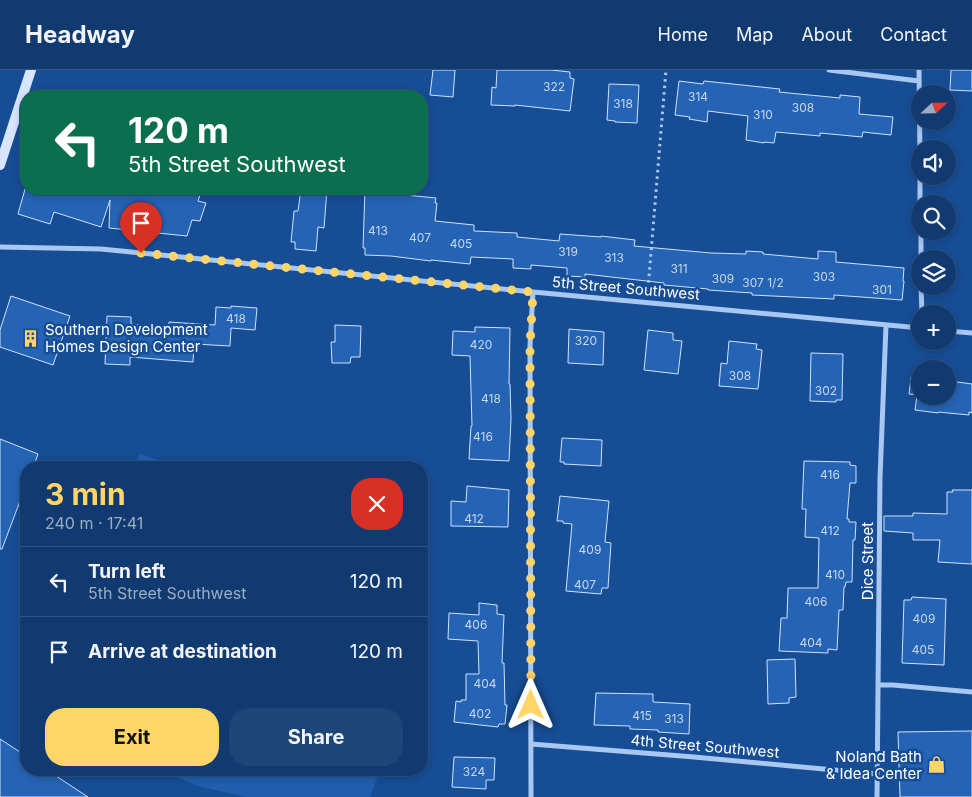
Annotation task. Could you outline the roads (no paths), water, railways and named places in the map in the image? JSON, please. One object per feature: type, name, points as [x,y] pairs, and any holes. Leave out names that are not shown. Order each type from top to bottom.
[{"type":"main road","points":[[24,90],[31,70]]},
{"type":"main road","points":[[0,165],[20,104]]},
{"type":"street","points":[[829,70],[919,81]]},
{"type":"street","points":[[919,70],[920,140]]},
{"type":"street","name":"5th Street Southwest","points":[[0,246],[101,249],[911,327]]},
{"type":"street","points":[[531,797],[530,346],[533,292]]},
{"type":"street","name":"Dice Street","points":[[877,797],[880,478],[886,325]]},
{"type":"street","points":[[956,332],[972,333]]},
{"type":"street","points":[[879,685],[972,692]]},
{"type":"street","name":"4th Street Southwest","points":[[531,744],[877,774]]},
{"type":"place","name":"Southern Development Homes Design Center","points":[[31,338]]},
{"type":"place","name":"Noland Bath & Idea Center","points":[[936,765]]}]
